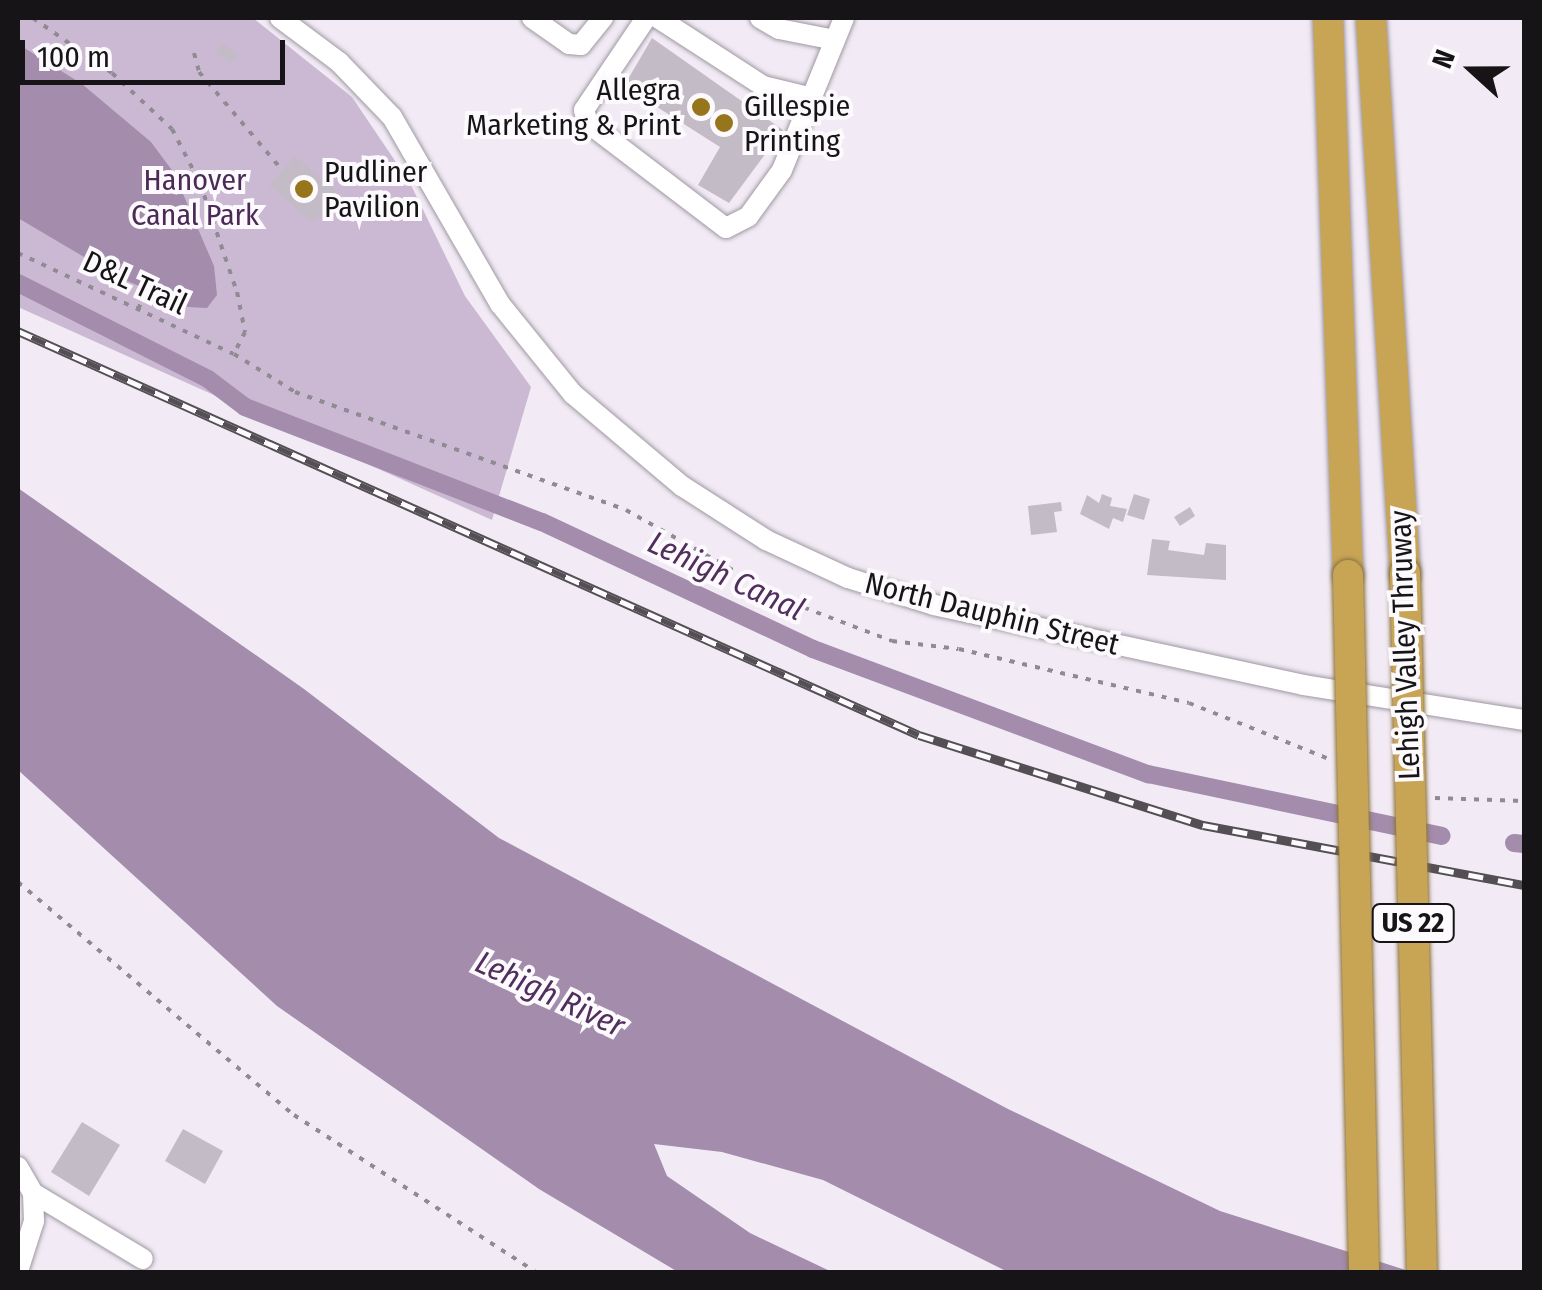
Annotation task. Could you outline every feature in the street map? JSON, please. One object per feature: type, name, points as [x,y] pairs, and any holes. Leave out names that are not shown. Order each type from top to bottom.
[{"type":"highway","name":"Lehigh Valley Thruway","points":[[1328,18],[1348,574],[1364,1272]]},
{"type":"highway","name":"Lehigh Valley Thruway","points":[[1371,18],[1405,573],[1422,1272]]},
{"type":"street","name":"North Dauphin Street","points":[[280,18],[339,62],[392,117],[500,304],[560,380],[682,486],[766,540],[848,578],[934,605],[1303,685],[1524,720]]},
{"type":"street","points":[[532,18],[581,45],[604,18]]},
{"type":"street","points":[[646,18],[584,110],[588,123],[726,228],[748,217],[772,185],[813,98],[844,18]]},
{"type":"street","points":[[658,18],[762,86],[813,98]]},
{"type":"street","points":[[760,18],[778,29],[835,40]]},
{"type":"street","points":[[18,1167],[33,1193],[34,1221],[18,1272]]},
{"type":"street","points":[[33,1193],[143,1259]]},
{"type":"path","name":"D&L Trail","points":[[18,253],[234,354],[246,332],[238,292],[200,184],[172,129],[112,73],[33,18]]},
{"type":"path","points":[[194,53],[199,72],[278,165]]},
{"type":"path","points":[[138,309],[154,277]]},
{"type":"path","points":[[18,882],[294,1115],[536,1272]]},
{"type":"green space","name":"Hanover Canal Park","points":[[18,18],[253,18],[352,97],[410,183],[465,296],[531,387],[492,520],[18,307]]},
{"type":"water","points":[[18,44],[82,84],[151,142],[174,173],[214,266],[217,295],[207,308],[188,307],[118,277],[18,218]]},
{"type":"water","name":"Lehigh River","points":[[18,488],[304,689],[499,838],[1008,1109],[1220,1211],[1412,1272],[1008,1272],[823,1180],[722,1152],[654,1144],[667,1176],[750,1233],[832,1272],[678,1272],[539,1189],[277,1006],[18,770]]},
{"type":"building","points":[[652,38],[783,130],[729,203],[698,185],[720,147],[624,86]]},
{"type":"building","points":[[222,43],[238,54],[231,64],[215,52]]},
{"type":"building","name":"Pudliner Pavilion","points":[[295,156],[339,193],[313,223],[269,185]]},
{"type":"building","points":[[1102,494],[1112,498],[1110,506],[1127,509],[1123,522],[1113,518],[1109,529],[1080,514],[1087,495],[1099,503]]},
{"type":"building","points":[[1134,494],[1150,499],[1144,520],[1127,515]]},
{"type":"building","points":[[1061,502],[1062,511],[1054,512],[1057,532],[1031,535],[1028,506]]},
{"type":"building","points":[[1190,507],[1195,516],[1180,526],[1174,517]]},
{"type":"building","points":[[1152,539],[1170,541],[1168,550],[1204,555],[1206,543],[1226,545],[1226,580],[1147,575]]},
{"type":"building","points":[[82,1122],[120,1145],[89,1196],[51,1172]]},
{"type":"building","points":[[183,1129],[223,1151],[205,1184],[165,1161]]},
{"type":"waterway","name":"Lehigh Canal","points":[[18,283],[208,379],[245,407],[542,522],[813,649],[1148,774],[1442,836]]},
{"type":"waterway","name":"Lehigh Canal","points":[[1514,843],[1524,844]]},
{"type":"railway","points":[[18,331],[919,735],[1203,825],[1524,885]]},
{"type":"place","name":"Allegra Marketing & Print","points":[[701,107]]},
{"type":"place","name":"Gillespie Printing","points":[[724,123]]},
{"type":"place","name":"Pudliner Pavilion","points":[[304,189]]}]
